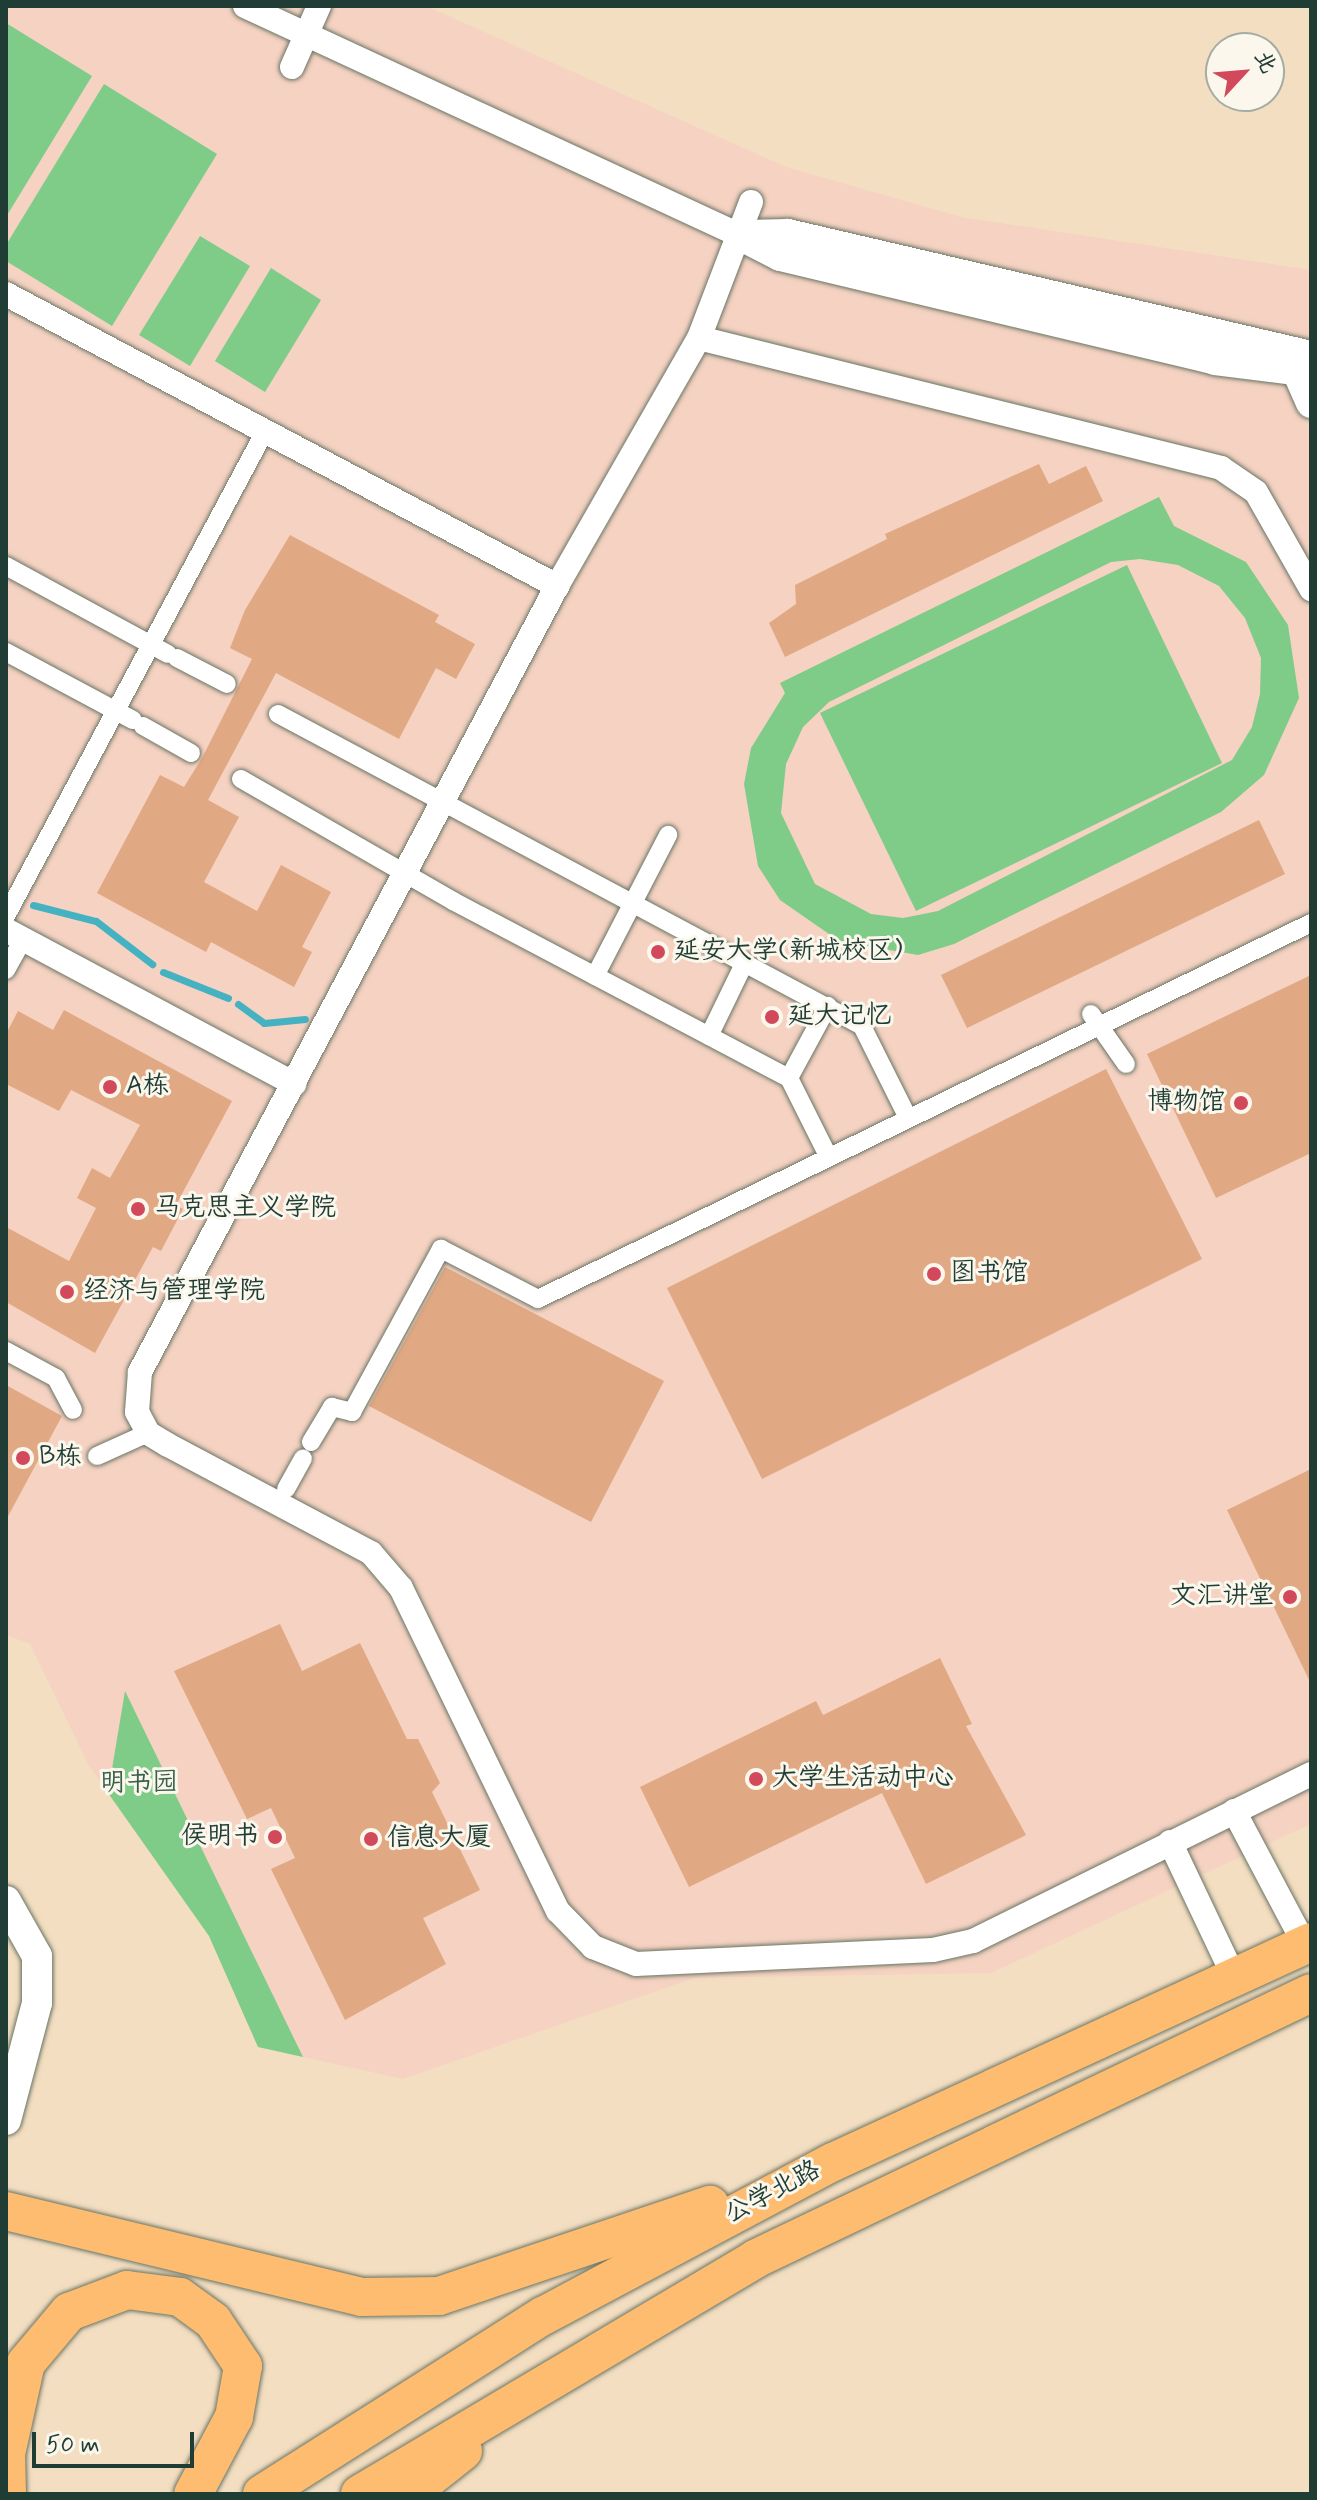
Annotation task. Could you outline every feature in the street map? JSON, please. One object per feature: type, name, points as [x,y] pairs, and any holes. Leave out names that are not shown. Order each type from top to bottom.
[{"type":"main road","name":"公学北路","points":[[262,2494],[543,2316],[833,2162],[1308,1943]]},
{"type":"main road","name":"公学北路","points":[[360,2494],[755,2259],[1311,1993]]},
{"type":"main road","points":[[6,2211],[246,2275],[362,2297],[439,2296],[833,2162]]},
{"type":"main road","points":[[7,2494],[6,2453],[26,2363],[69,2312],[127,2290],[180,2297],[213,2321],[243,2366],[234,2417],[193,2494]]},
{"type":"main road","points":[[409,2494],[552,2381]]},
{"type":"street","points":[[245,6],[780,256],[1215,360],[1301,359],[1311,403]]},
{"type":"street","points":[[292,67],[319,6]]},
{"type":"street","points":[[751,202],[699,338],[557,586],[140,1372],[137,1412],[148,1433],[371,1553],[401,1588],[558,1911],[593,1947],[636,1964],[933,1950],[973,1941],[1311,1774]]},
{"type":"street","points":[[6,294],[557,586]]},
{"type":"street","points":[[699,338],[1221,468],[1256,492],[1311,589]]},
{"type":"street","points":[[6,916],[264,433]]},
{"type":"street","points":[[6,566],[227,684]]},
{"type":"street","points":[[6,652],[191,753]]},
{"type":"street","points":[[278,714],[634,901],[862,1026],[908,1118]]},
{"type":"street","points":[[241,779],[406,873],[789,1078],[828,1156]]},
{"type":"street","points":[[595,976],[668,835]]},
{"type":"street","points":[[286,1489],[332,1407],[352,1412],[441,1249],[538,1299],[908,1118],[1095,1020],[1311,923]]},
{"type":"street","points":[[6,970],[15,934],[295,1084]]},
{"type":"street","points":[[709,1036],[745,962]]},
{"type":"street","points":[[789,1078],[828,1006]]},
{"type":"street","points":[[1095,1020],[1126,1064]]},
{"type":"street","points":[[6,1351],[56,1378],[73,1410]]},
{"type":"street","points":[[97,1456],[148,1433]]},
{"type":"street","points":[[1234,1811],[1308,1943]]},
{"type":"street","points":[[1170,1842],[1235,1979]]},
{"type":"street","points":[[6,1901],[37,1956],[37,2003],[6,2120]]},
{"type":"shaded area","name":"延安大学(新城校区)","points":[[6,6],[426,6],[786,167],[961,217],[1311,270],[1311,1824],[991,1973],[694,1978],[403,2079],[258,2047],[209,1936],[88,1764],[30,1644],[6,1635]]},
{"type":"green space","points":[[6,23],[92,76],[6,217]]},
{"type":"green space","points":[[104,84],[217,154],[112,326],[6,261],[6,245]]},
{"type":"green space","points":[[200,236],[250,266],[190,366],[139,335]]},
{"type":"green space","points":[[271,268],[321,300],[265,392],[215,361]]},
{"type":"green space","points":[[1159,497],[1174,526],[1246,562],[1288,625],[1299,698],[1264,775],[1221,812],[954,944],[918,955],[839,941],[780,900],[758,866],[744,784],[751,748],[785,693],[780,683]],"holes":[[[1140,559],[1178,565],[1219,586],[1245,618],[1261,658],[1260,694],[1252,727],[1232,760],[938,911],[903,918],[871,914],[815,884],[781,813],[786,764],[803,727],[829,702],[1111,562]]]},
{"type":"green space","points":[[1127,565],[1222,763],[916,911],[820,713]]},
{"type":"green space","name":"明书园","points":[[125,1691],[303,2057],[258,2047],[209,1936],[108,1793]]},
{"type":"building","points":[[1039,464],[1049,484],[1086,466],[1103,501],[785,657],[769,623],[796,604],[795,585],[887,539],[885,534]]},
{"type":"building","points":[[290,535],[439,615],[435,622],[475,644],[456,679],[436,668],[399,739],[276,673],[208,800],[239,817],[204,882],[257,911],[281,865],[331,892],[302,947],[312,952],[294,987],[211,942],[206,952],[97,893],[160,775],[184,787],[202,758],[252,659],[230,648],[245,610]]},
{"type":"building","points":[[1259,820],[1285,874],[967,1028],[941,975]]},
{"type":"building","name":"博物馆","points":[[1311,975],[1311,1153],[1216,1198],[1147,1054]]},
{"type":"building","points":[[64,1010],[232,1101],[176,1205],[183,1209],[161,1251],[153,1247],[95,1353],[6,1302],[6,1227],[69,1261],[96,1208],[77,1198],[92,1168],[110,1178],[140,1125],[71,1090],[59,1111],[6,1084],[6,1034],[18,1011],[53,1030]]},
{"type":"building","name":"图书馆","points":[[1106,1069],[1202,1259],[762,1479],[667,1288]]},
{"type":"building","points":[[445,1267],[664,1381],[591,1522],[369,1406]]},
{"type":"building","name":"B栋","points":[[6,1385],[62,1416],[6,1520]]},
{"type":"building","name":"文汇讲堂","points":[[1311,1469],[1311,1684],[1227,1510]]},
{"type":"building","name":"信息大厦","points":[[280,1624],[302,1671],[360,1643],[407,1739],[418,1739],[440,1783],[432,1792],[480,1890],[423,1918],[446,1964],[345,2020],[271,1869],[295,1858],[271,1808],[247,1819],[174,1671]]},
{"type":"building","name":"大学生活动中心","points":[[940,1658],[972,1724],[966,1726],[1026,1835],[926,1884],[882,1793],[689,1887],[640,1787],[816,1701],[823,1715]]},
{"type":"waterway","points":[[33,905],[96,921],[152,964]]},
{"type":"waterway","points":[[163,972],[228,998]]},
{"type":"waterway","points":[[238,1004],[264,1023],[305,1019]]},
{"type":"place","name":"延安大学(新城校区)","points":[[658,952]]},
{"type":"place","name":"延大记忆","points":[[772,1017]]},
{"type":"place","name":"A栋","points":[[110,1087]]},
{"type":"place","name":"博物馆","points":[[1241,1103]]},
{"type":"place","name":"马克思主义学院","points":[[138,1209]]},
{"type":"place","name":"图书馆","points":[[934,1274]]},
{"type":"place","name":"经济与管理学院","points":[[67,1292]]},
{"type":"place","name":"B栋","points":[[23,1458]]},
{"type":"place","name":"文汇讲堂","points":[[1290,1597]]},
{"type":"place","name":"大学生活动中心","points":[[756,1779]]},
{"type":"place","name":"侯明书","points":[[275,1837]]},
{"type":"place","name":"信息大厦","points":[[371,1839]]}]
